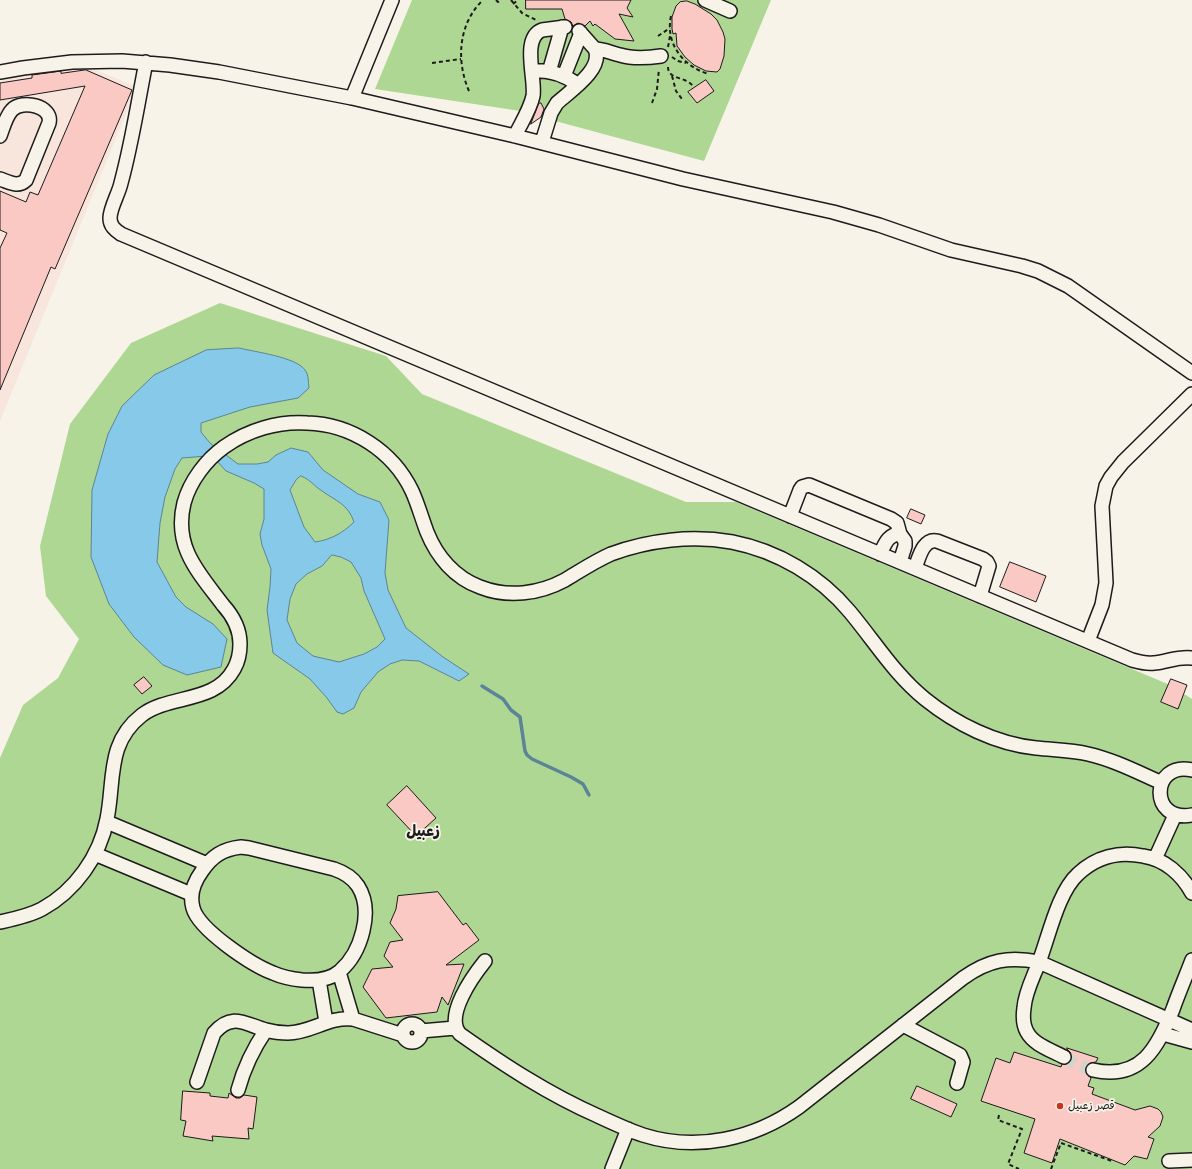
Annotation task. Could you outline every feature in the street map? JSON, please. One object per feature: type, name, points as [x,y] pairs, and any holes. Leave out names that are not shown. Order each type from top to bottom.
[{"type":"street","points":[[352,98],[392,0]]},
{"type":"street","points":[[705,0],[730,11]]},
{"type":"street","points":[[515,136],[533,96],[534,89],[531,54],[533,41],[536,34],[542,30],[564,27],[549,72]]},
{"type":"street","points":[[542,142],[557,103],[586,77],[595,64],[597,57],[595,49],[580,32],[564,76]]},
{"type":"street","points":[[595,49],[605,50],[630,57],[662,58]]},
{"type":"street","points":[[0,72],[72,62],[97,61],[146,62],[219,72],[352,98],[542,142],[683,179],[833,212],[879,225],[951,250],[1038,271],[1068,286],[1192,373]]},
{"type":"street","points":[[146,62],[122,182],[110,214],[112,226],[116,231],[128,238],[1139,662],[1155,663],[1179,658],[1192,658]]},
{"type":"street","points":[[532,71],[549,72],[564,76],[578,85]]},
{"type":"street","points":[[0,136],[9,113],[12,109],[20,105],[29,105],[43,109],[50,116],[49,123],[26,180],[20,184],[16,184],[0,179]]},
{"type":"street","points":[[1088,641],[1102,605],[1106,583],[1102,510],[1106,486],[1123,462],[1192,394]]},
{"type":"street","points":[[0,922],[28,915],[52,903],[72,886],[85,870],[95,854],[107,822],[114,759],[117,748],[130,726],[149,710],[160,705],[205,694],[224,683],[231,675],[239,655],[240,639],[236,624],[231,614],[189,558],[182,534],[182,514],[186,495],[192,484],[200,471],[221,449],[234,440],[265,427],[284,423],[302,422],[339,428],[364,439],[381,452],[400,471],[411,489],[428,536],[435,550],[444,562],[460,576],[480,587],[494,592],[523,593],[536,591],[562,582],[599,559],[630,548],[662,541],[714,539],[750,546],[785,560],[815,578],[850,612],[894,668],[912,688],[943,712],[960,722],[989,736],[1020,746],[1069,750],[1101,757],[1116,762],[1162,783]]},
{"type":"street","points":[[790,516],[800,490],[802,487],[809,485],[891,519],[897,523],[900,534],[905,541],[900,562]]},
{"type":"street","points":[[880,554],[892,535],[900,534]]},
{"type":"street","points":[[915,568],[925,545],[932,540],[983,559],[989,566],[980,596]]},
{"type":"street","points":[[1192,770],[1184,768],[1175,770],[1167,775],[1162,783],[1160,792],[1161,802],[1167,810],[1175,815],[1184,817],[1192,815]]},
{"type":"street","points":[[1155,859],[1175,815]]},
{"type":"street","points":[[107,822],[207,864]]},
{"type":"street","points":[[233,848],[249,848],[343,872],[351,878],[362,894],[365,904],[364,922],[354,954],[339,972],[329,978],[319,980],[287,978],[253,963],[216,938],[202,924],[193,909],[191,894],[198,877],[212,858],[226,850],[233,848]]},
{"type":"street","points":[[95,854],[191,894]]},
{"type":"street","points":[[1064,1057],[1040,1045],[1026,1032],[1024,1007],[1062,897],[1069,885],[1078,874],[1092,863],[1110,856],[1133,854],[1146,856],[1164,864],[1176,873],[1192,893]]},
{"type":"street","points":[[485,961],[472,979],[462,998],[454,1019],[455,1028],[460,1034],[538,1086],[566,1101],[628,1129],[659,1139],[691,1143],[723,1140],[758,1130],[776,1122],[799,1107],[963,978],[982,966],[993,962],[1016,958],[1039,962],[1192,1030]]},
{"type":"street","points":[[1093,1070],[1104,1073],[1123,1071],[1139,1064],[1151,1053],[1163,1034],[1192,960]]},
{"type":"street","points":[[339,972],[353,1019]]},
{"type":"street","points":[[319,980],[326,1022]]},
{"type":"street","points":[[197,1082],[214,1033],[225,1023],[232,1021],[247,1022],[266,1030],[289,1033],[300,1032],[339,1018],[353,1019],[404,1035],[403,1031],[408,1025],[416,1025],[421,1031],[455,1028]]},
{"type":"street","points":[[903,1025],[960,1055],[964,1062],[957,1083]]},
{"type":"street","points":[[238,1090],[249,1059],[258,1041],[266,1030]]},
{"type":"street","points":[[1163,1034],[1192,1042]]},
{"type":"street","points":[[612,1169],[628,1129]]},
{"type":"street","points":[[1169,1161],[1192,1160]]},
{"type":"path","points":[[469,91],[463,75],[461,59],[462,41],[467,24],[483,0]]},
{"type":"path","points":[[496,0],[498,2],[500,0]]},
{"type":"path","points":[[510,0],[527,16],[539,21]]},
{"type":"path","points":[[513,4],[518,0]]},
{"type":"path","points":[[671,16],[670,28],[672,40],[679,55],[692,67],[709,74]]},
{"type":"path","points":[[658,36],[670,28]]},
{"type":"path","points":[[662,58],[668,72],[672,76],[676,91],[682,99]]},
{"type":"path","points":[[652,103],[662,58]]},
{"type":"path","points":[[432,63],[461,59]]},
{"type":"path","points":[[672,76],[684,79],[693,86]]},
{"type":"path","points":[[999,1115],[998,1120],[1022,1129],[1008,1164],[1019,1169]]},
{"type":"path","points":[[1051,1169],[1061,1143],[1112,1161]]},
{"type":"shaded area","points":[[84,65],[137,87],[0,421],[0,78]]},
{"type":"green space","points":[[412,0],[771,0],[704,161],[555,121],[527,112],[375,89]]},
{"type":"green space","points":[[220,303],[386,356],[422,394],[686,502],[736,502],[1170,685],[1192,699],[1192,1169],[0,1169],[0,758],[23,705],[58,678],[79,639],[46,596],[40,546],[70,424],[131,343]]},
{"type":"water","points":[[239,348],[265,353],[284,358],[300,365],[305,370],[308,376],[309,388],[298,398],[250,407],[201,423],[201,432],[210,443],[238,464],[257,464],[268,462],[276,455],[291,448],[308,452],[323,470],[358,494],[380,502],[389,520],[385,573],[388,590],[406,628],[443,657],[469,674],[459,681],[419,661],[402,660],[390,664],[378,672],[361,692],[354,708],[343,714],[337,712],[310,679],[273,653],[267,610],[271,569],[262,545],[260,534],[264,519],[264,489],[226,471],[217,461],[207,456],[182,458],[175,469],[165,497],[160,523],[157,562],[176,597],[186,607],[213,624],[227,639],[221,667],[187,675],[163,665],[134,637],[109,604],[91,557],[92,490],[108,434],[122,406],[154,375],[206,350]],"holes":[[[301,476],[345,507],[354,522],[336,535],[326,540],[315,542],[304,527],[290,490],[296,480]],[[332,555],[341,557],[351,562],[361,578],[364,591],[385,639],[377,647],[364,654],[339,662],[313,656],[297,643],[287,620],[290,599],[296,584],[307,574],[322,566]]]},
{"type":"building","points":[[526,0],[631,0],[627,8],[633,17],[619,14],[634,41],[615,39],[595,24],[593,26],[590,21],[585,26],[578,23],[573,26],[571,22],[565,19],[562,9],[526,9]]},
{"type":"building","points":[[687,1],[711,14],[717,20],[723,32],[725,39],[724,56],[720,69],[717,72],[706,71],[694,65],[685,57],[677,46],[676,33],[673,34],[672,29],[672,17],[676,6],[680,2]]},
{"type":"building","points":[[86,70],[132,90],[55,269],[51,267],[0,390],[0,248],[7,233],[0,230],[0,191],[26,202],[30,192],[38,195],[85,86],[0,100],[0,83],[32,78],[32,75],[61,71],[61,73]]},
{"type":"building","points":[[706,80],[714,91],[697,103],[688,92]]},
{"type":"building","points":[[539,103],[541,103],[544,109],[541,117],[531,124]]},
{"type":"building","points":[[911,509],[925,515],[921,524],[907,518]]},
{"type":"building","points":[[1010,562],[1046,576],[1036,602],[1000,587]]},
{"type":"building","points":[[144,677],[152,686],[142,694],[134,685]]},
{"type":"building","points":[[1171,679],[1187,685],[1178,709],[1161,702]]},
{"type":"building","points":[[407,786],[436,818],[416,836],[387,805]]},
{"type":"building","points":[[438,892],[463,925],[466,923],[479,940],[446,965],[464,964],[448,1005],[442,997],[437,1012],[386,1018],[363,987],[372,969],[393,967],[384,956],[390,942],[403,940],[390,923],[396,909],[398,896]]},
{"type":"building","name":"قصر زعبيل","points":[[1067,1048],[1098,1058],[1096,1062],[1090,1063],[1085,1069],[1086,1073],[1091,1078],[1088,1086],[1094,1088],[1092,1094],[1135,1110],[1150,1106],[1161,1112],[1163,1117],[1160,1126],[1148,1137],[1154,1139],[1147,1159],[1134,1156],[1125,1165],[1060,1139],[1052,1163],[1024,1153],[1035,1119],[981,1101],[996,1058],[1010,1063],[1014,1052],[1061,1067],[1062,1064],[1068,1064],[1071,1060],[1072,1056]]},
{"type":"building","points":[[917,1086],[957,1104],[951,1117],[911,1099]]},
{"type":"building","points":[[183,1091],[210,1093],[210,1096],[228,1098],[229,1093],[236,1098],[240,1098],[244,1095],[257,1097],[253,1129],[248,1128],[249,1139],[212,1136],[213,1141],[183,1136],[186,1121],[181,1120]]},
{"type":"waterway","points":[[482,686],[503,699],[511,710],[520,717],[525,751],[527,755],[532,759],[583,784],[589,795]]},
{"type":"tunnel","points":[[1064,1057],[1077,1065],[1093,1070]]},
{"type":"place","name":"قصر زعبيل","points":[[1060,1106]]},
{"type":"district","name":"زعبيل","points":[[423,832]]}]
